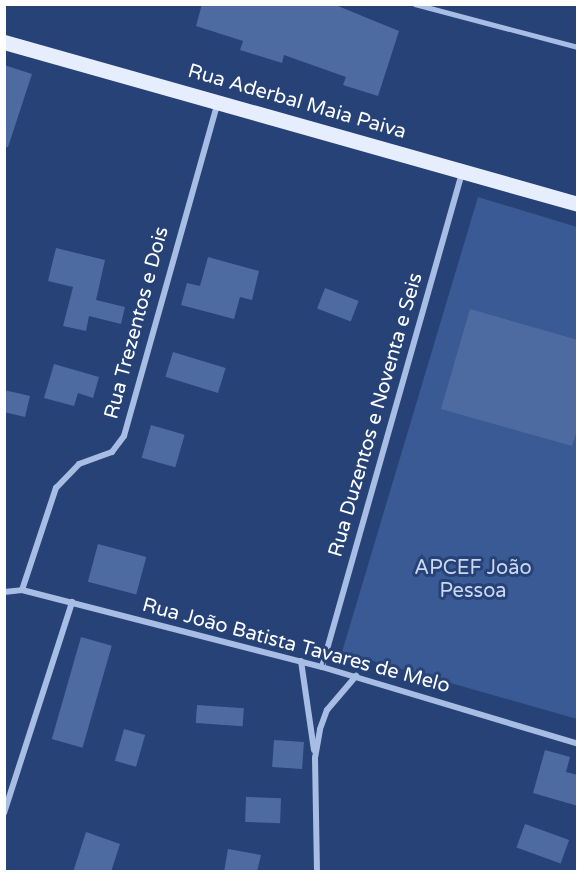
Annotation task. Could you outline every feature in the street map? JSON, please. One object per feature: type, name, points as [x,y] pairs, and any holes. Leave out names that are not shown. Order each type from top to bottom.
[{"type":"main road","name":"Rua Aderbal Maia Paiva","points":[[4,42],[219,100],[578,204]]},
{"type":"street","name":"Rua Trezentos e Dois","points":[[22,590],[56,488],[79,464],[112,452],[124,436],[219,100]]},
{"type":"street","name":"Rua Duzentos e Noventa e Seis","points":[[322,667],[462,172]]},
{"type":"street","name":"Rua João Batista Tavares de Melo","points":[[4,592],[22,590],[356,676],[578,744]]},
{"type":"street","points":[[4,813],[72,602]]},
{"type":"street","points":[[301,662],[315,758],[317,872]]},
{"type":"street","points":[[315,758],[327,710],[356,676]]},
{"type":"lane","points":[[415,4],[578,47]]},
{"type":"green space","name":"APCEF João Pessoa","points":[[478,197],[577,227],[577,719],[342,652]]},
{"type":"building","points":[[202,4],[333,4],[399,31],[378,96],[343,85],[346,77],[284,55],[282,63],[240,50],[243,41],[196,26]]},
{"type":"building","points":[[4,65],[32,74],[8,147],[4,147]]},
{"type":"building","points":[[56,248],[105,260],[96,300],[125,307],[121,324],[89,316],[86,331],[63,326],[73,287],[48,281]]},
{"type":"building","points":[[208,257],[259,271],[252,300],[240,297],[234,319],[181,305],[187,283],[200,286]]},
{"type":"building","points":[[325,288],[359,301],[351,321],[317,309]]},
{"type":"building","points":[[470,309],[578,340],[578,427],[572,446],[441,409]]},
{"type":"building","points":[[173,352],[226,368],[218,393],[165,377]]},
{"type":"building","points":[[54,364],[99,377],[93,398],[78,393],[74,406],[44,398]]},
{"type":"building","points":[[4,390],[30,396],[25,417],[4,412]]},
{"type":"building","points":[[151,425],[185,435],[175,467],[142,458]]},
{"type":"building","points":[[98,544],[146,557],[136,595],[88,582]]},
{"type":"building","points":[[81,637],[112,646],[83,748],[52,739]]},
{"type":"building","points":[[197,705],[244,708],[243,726],[196,723]]},
{"type":"building","points":[[124,729],[145,735],[136,767],[115,761]]},
{"type":"building","points":[[274,740],[304,742],[302,769],[272,767]]},
{"type":"building","points":[[545,750],[570,757],[566,772],[578,775],[578,806],[533,793]]},
{"type":"building","points":[[246,797],[281,798],[280,823],[245,822]]},
{"type":"building","points":[[525,824],[569,840],[561,864],[516,847]]},
{"type":"building","points":[[86,832],[120,844],[111,872],[73,872]]},
{"type":"building","points":[[228,849],[261,855],[257,872],[224,872]]}]
